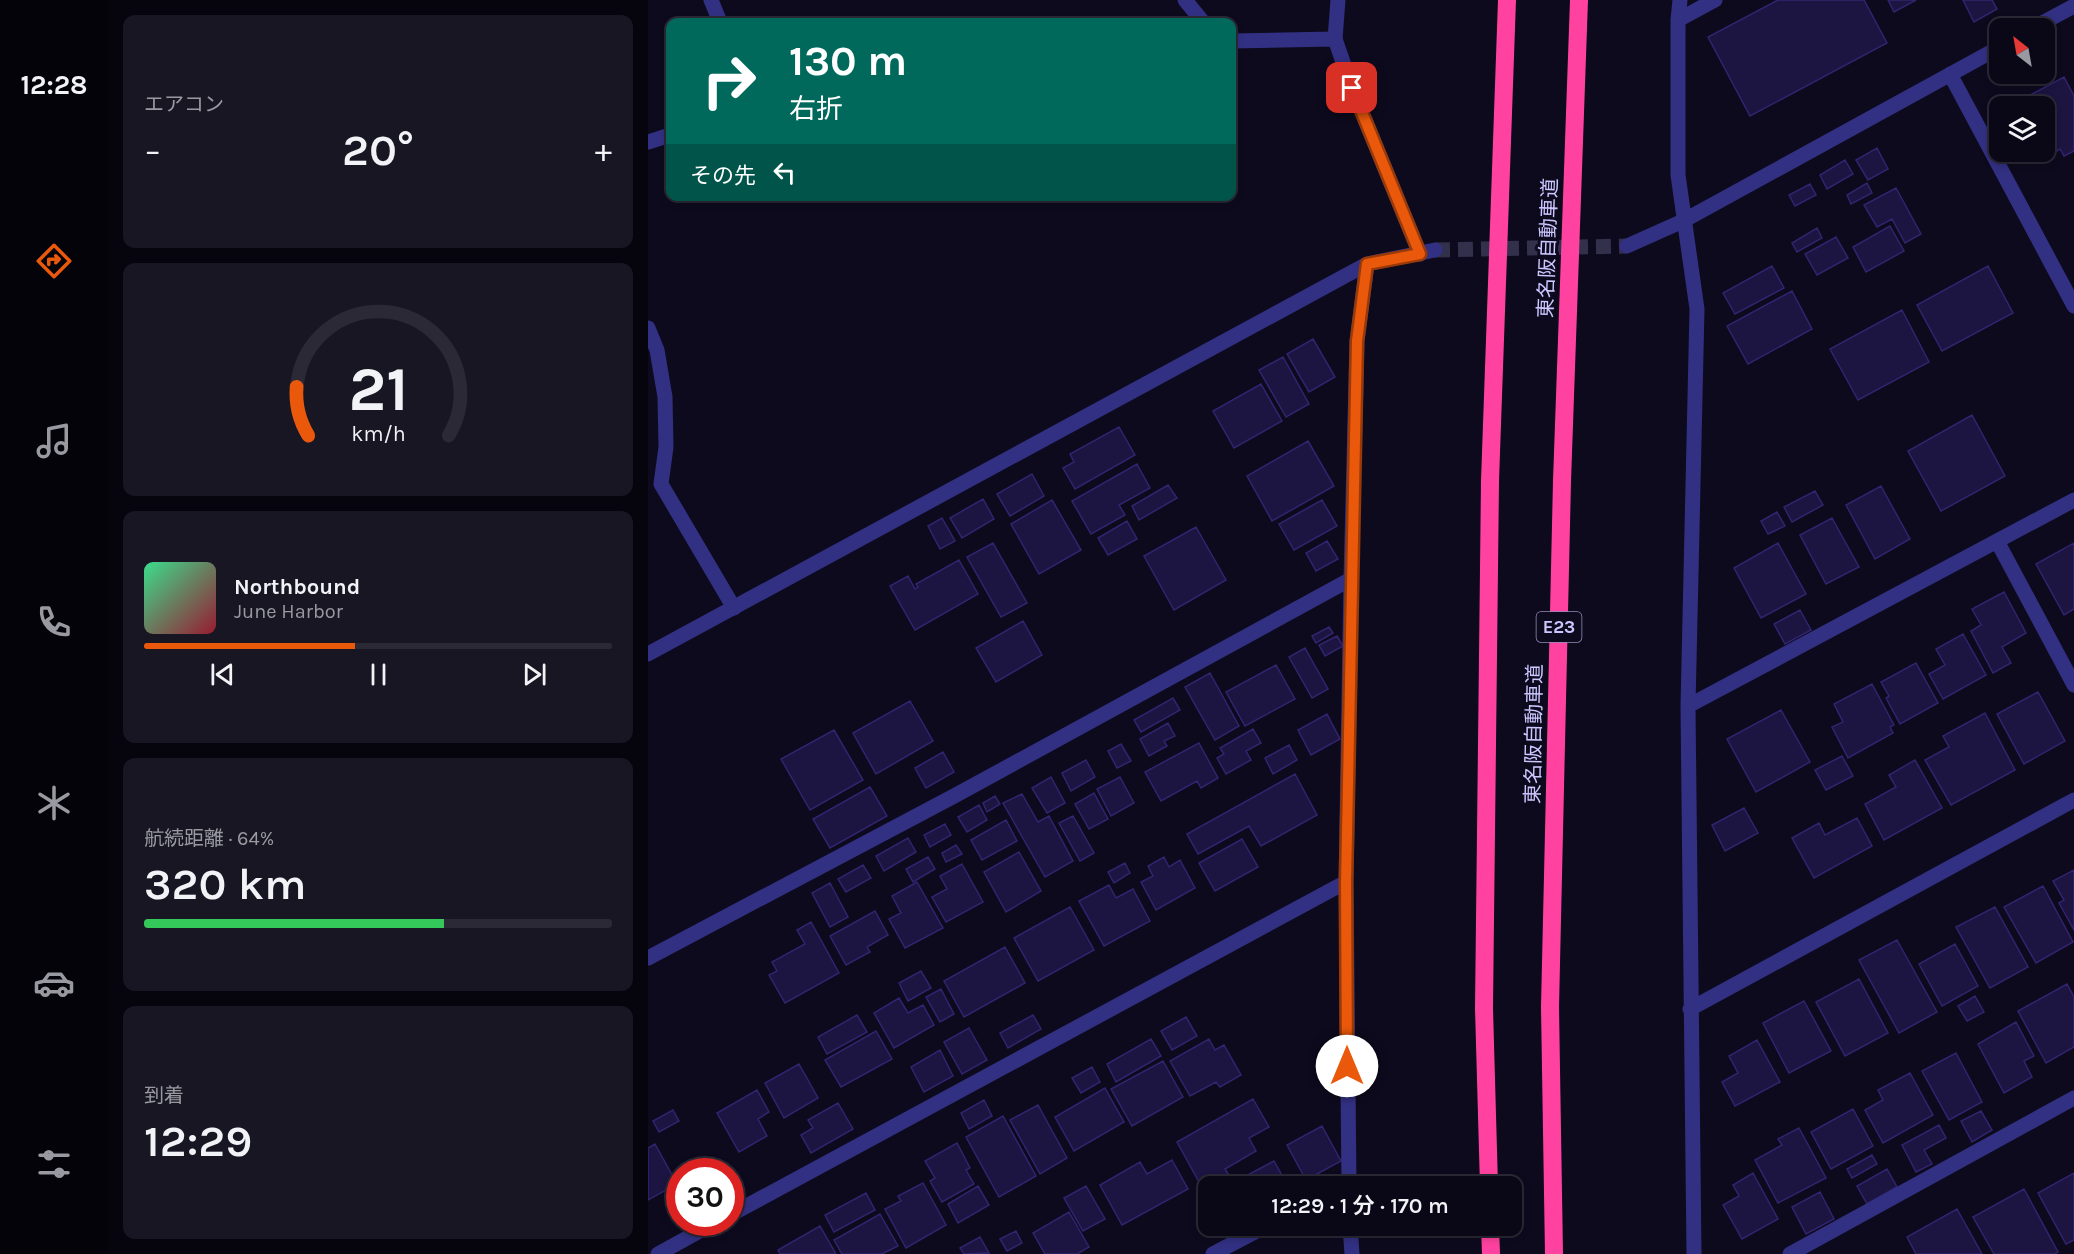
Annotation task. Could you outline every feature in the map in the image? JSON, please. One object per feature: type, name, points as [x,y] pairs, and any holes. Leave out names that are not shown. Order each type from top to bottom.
[{"type":"highway","points":[[1489,1176],[1484,1008],[1490,481],[1507,0]]},
{"type":"highway","name":"東名阪自動車道","points":[[1554,1254],[1550,1007],[1562,481],[1579,0]]},
{"type":"highway","points":[[1490,1236],[1491,1254]]},
{"type":"street","points":[[711,0],[718,18]]},
{"type":"street","points":[[1185,0],[1200,18]]},
{"type":"street","points":[[648,654],[1367,264],[1428,252],[1352,88],[1335,39],[1338,0]]},
{"type":"street","points":[[1680,0],[1678,175],[1697,309],[1688,706],[1694,1254]]},
{"type":"street","points":[[1678,20],[1714,0]]},
{"type":"street","points":[[2052,18],[2074,6]]},
{"type":"street","points":[[1236,41],[1335,39]]},
{"type":"street","points":[[1627,246],[1683,221],[1989,53]]},
{"type":"street","points":[[1950,74],[2074,306]]},
{"type":"street","points":[[648,142],[666,136]]},
{"type":"street","points":[[1345,1176],[1346,882],[1351,579],[1357,341],[1367,264]]},
{"type":"street","points":[[648,328],[657,350],[666,398],[666,447],[661,484],[734,608]]},
{"type":"street","points":[[1688,706],[2074,500]]},
{"type":"street","points":[[1998,541],[2074,685]]},
{"type":"street","points":[[648,958],[967,789],[1351,579]]},
{"type":"street","points":[[1690,1009],[2074,800]]},
{"type":"street","points":[[744,1207],[1346,882]]},
{"type":"street","points":[[1790,1254],[2074,1098]]},
{"type":"street","points":[[658,1254],[691,1236]]},
{"type":"street","points":[[1213,1254],[1247,1236]]},
{"type":"street","points":[[1351,1236],[1352,1254]]},
{"type":"building","points":[[1778,0],[1864,0],[1887,43],[1750,116],[1708,37]]},
{"type":"building","points":[[1888,0],[1916,0],[1894,12]]},
{"type":"building","points":[[1963,0],[1992,0],[1997,9],[1974,22]]},
{"type":"building","points":[[2064,77],[2074,96],[2074,151],[2064,156],[2060,149],[2055,152],[2055,96],[2033,96],[2032,94],[2055,84]]},
{"type":"building","points":[[1877,148],[1888,169],[1868,180],[1856,160]]},
{"type":"building","points":[[1845,160],[1853,174],[1827,189],[1820,175]]},
{"type":"building","points":[[1867,183],[1872,193],[1851,204],[1847,195]]},
{"type":"building","points":[[1810,184],[1816,195],[1795,206],[1789,195]]},
{"type":"building","points":[[1896,188],[1921,234],[1905,243],[1892,219],[1877,227],[1864,205]]},
{"type":"building","points":[[1890,226],[1904,251],[1866,272],[1853,247]]},
{"type":"building","points":[[1817,228],[1822,238],[1797,252],[1792,243]]},
{"type":"building","points":[[1836,237],[1848,258],[1817,275],[1805,254]]},
{"type":"building","points":[[1772,266],[1784,288],[1735,314],[1723,293]]},
{"type":"building","points":[[1988,266],[2013,313],[1942,351],[1917,305]]},
{"type":"building","points":[[1792,291],[1812,329],[1748,364],[1727,326]]},
{"type":"building","points":[[1902,310],[1929,362],[1858,400],[1830,349]]},
{"type":"building","points":[[1313,339],[1335,377],[1309,392],[1287,354]]},
{"type":"building","points":[[1283,357],[1309,404],[1286,417],[1259,370]]},
{"type":"building","points":[[1261,384],[1282,421],[1234,448],[1213,411]]},
{"type":"building","points":[[1972,415],[2005,476],[1941,511],[1908,451]]},
{"type":"building","points":[[1119,427],[1135,455],[1075,489],[1063,468],[1074,462],[1070,454]]},
{"type":"building","points":[[1308,441],[1334,486],[1272,521],[1247,476]]},
{"type":"building","points":[[1137,464],[1150,488],[1119,505],[1125,515],[1091,534],[1072,501]]},
{"type":"building","points":[[1032,474],[1044,496],[1010,516],[997,494]]},
{"type":"building","points":[[1168,485],[1177,498],[1139,520],[1132,506]]},
{"type":"building","points":[[1881,486],[1910,539],[1875,559],[1846,505]]},
{"type":"building","points":[[1815,491],[1823,505],[1792,522],[1784,507]]},
{"type":"building","points":[[983,499],[994,519],[962,538],[950,518]]},
{"type":"building","points":[[1052,500],[1081,550],[1039,574],[1011,524]]},
{"type":"building","points":[[1322,500],[1337,526],[1294,550],[1279,524]]},
{"type":"building","points":[[1777,512],[1785,526],[1768,534],[1761,521]]},
{"type":"building","points":[[942,518],[955,541],[940,549],[928,526]]},
{"type":"building","points":[[1832,518],[1859,567],[1826,584],[1800,535]]},
{"type":"building","points":[[1127,521],[1137,539],[1108,555],[1098,538]]},
{"type":"building","points":[[1196,527],[1226,580],[1174,610],[1144,556]]},
{"type":"building","points":[[1327,541],[1338,559],[1316,571],[1306,553]]},
{"type":"building","points":[[993,543],[1027,603],[1001,617],[967,557]]},
{"type":"building","points":[[1778,543],[1806,594],[1761,618],[1734,568]]},
{"type":"building","points":[[2074,543],[2074,609],[2064,615],[2036,564]]},
{"type":"building","points":[[959,560],[978,594],[915,630],[890,586],[908,576],[915,589],[918,587],[916,584]]},
{"type":"building","points":[[2004,592],[2026,633],[2002,647],[2011,663],[1993,673],[1971,631],[1981,625],[1972,609]]},
{"type":"building","points":[[1800,610],[1811,630],[1785,644],[1774,624]]},
{"type":"building","points":[[1023,621],[1042,655],[996,682],[976,648]]},
{"type":"building","points":[[1329,627],[1333,633],[1316,643],[1312,636]]},
{"type":"building","points":[[1963,634],[1986,675],[1943,699],[1929,674],[1945,665],[1936,649]]},
{"type":"building","points":[[1337,636],[1343,646],[1325,656],[1319,645]]},
{"type":"building","points":[[1305,648],[1328,689],[1312,698],[1289,657]]},
{"type":"building","points":[[1916,663],[1938,703],[1900,724],[1886,698],[1889,696],[1881,682]]},
{"type":"building","points":[[1276,665],[1295,699],[1245,726],[1226,692]]},
{"type":"building","points":[[1210,673],[1239,726],[1215,740],[1185,687]]},
{"type":"building","points":[[1872,684],[1894,725],[1890,727],[1893,733],[1848,758],[1832,727],[1843,722],[1834,704]]},
{"type":"building","points":[[2038,692],[2065,741],[2024,764],[1997,714]]},
{"type":"building","points":[[1173,698],[1180,710],[1141,732],[1134,720]]},
{"type":"building","points":[[910,701],[933,741],[876,774],[853,733]]},
{"type":"building","points":[[1781,710],[1810,762],[1756,792],[1727,739]]},
{"type":"building","points":[[1985,713],[2015,770],[1951,805],[1925,760],[1949,747],[1943,736]]},
{"type":"building","points":[[1327,714],[1340,739],[1311,755],[1298,730]]},
{"type":"building","points":[[1168,723],[1175,736],[1164,741],[1167,746],[1149,756],[1140,739]]},
{"type":"building","points":[[1253,729],[1261,743],[1246,751],[1251,760],[1226,774],[1217,758],[1224,754],[1220,748]]},
{"type":"building","points":[[834,730],[863,780],[810,810],[781,759]]},
{"type":"building","points":[[1199,743],[1218,778],[1201,788],[1197,781],[1161,801],[1145,772]]},
{"type":"building","points":[[1121,744],[1131,761],[1117,768],[1108,751]]},
{"type":"building","points":[[1289,745],[1297,760],[1273,774],[1265,758]]},
{"type":"building","points":[[943,752],[954,772],[926,788],[915,768]]},
{"type":"building","points":[[1842,756],[1853,776],[1826,790],[1815,770]]},
{"type":"building","points":[[1086,760],[1095,777],[1071,791],[1062,773]]},
{"type":"building","points":[[1915,760],[1942,808],[1884,840],[1865,804],[1896,787],[1889,775]]},
{"type":"building","points":[[1295,774],[1317,815],[1261,846],[1249,826],[1198,854],[1187,834]]},
{"type":"building","points":[[1051,777],[1065,803],[1047,813],[1032,788]]},
{"type":"building","points":[[1120,777],[1134,803],[1111,816],[1097,789]]},
{"type":"building","points":[[870,787],[887,816],[830,848],[813,819]]},
{"type":"building","points":[[1094,793],[1108,819],[1089,829],[1075,804]]},
{"type":"building","points":[[1022,794],[1038,822],[1049,816],[1073,861],[1045,877],[1003,803]]},
{"type":"building","points":[[995,796],[1000,804],[987,812],[983,803]]},
{"type":"building","points":[[979,805],[987,820],[967,832],[958,817]]},
{"type":"building","points":[[1744,808],[1758,833],[1725,851],[1712,825]]},
{"type":"building","points":[[1073,816],[1094,853],[1080,861],[1059,823]]},
{"type":"building","points":[[1857,818],[1872,846],[1814,878],[1792,838],[1819,823],[1825,835]]},
{"type":"building","points":[[1006,820],[1017,841],[982,860],[971,840]]},
{"type":"building","points":[[945,824],[951,835],[930,847],[924,835]]},
{"type":"building","points":[[908,838],[916,852],[884,871],[876,856]]},
{"type":"building","points":[[1242,839],[1258,867],[1215,891],[1199,863]]},
{"type":"building","points":[[956,845],[962,854],[946,862],[942,853]]},
{"type":"building","points":[[1019,852],[1041,891],[1006,912],[984,872]]},
{"type":"building","points":[[928,857],[935,869],[913,882],[906,869]]},
{"type":"building","points":[[1164,857],[1169,867],[1180,860],[1195,888],[1156,910],[1141,882],[1153,876],[1148,866]]},
{"type":"building","points":[[1125,863],[1130,873],[1114,883],[1108,872]]},
{"type":"building","points":[[962,864],[983,902],[946,922],[932,897],[947,889],[940,876]]},
{"type":"building","points":[[863,865],[871,878],[846,892],[838,879]]},
{"type":"building","points":[[2074,870],[2074,930],[2059,903],[2064,900],[2053,881]]},
{"type":"building","points":[[917,882],[943,928],[905,948],[889,919],[901,913],[892,896]]},
{"type":"building","points":[[830,883],[848,917],[830,927],[812,893]]},
{"type":"building","points":[[1109,885],[1116,898],[1133,889],[1150,921],[1104,946],[1079,901]]},
{"type":"building","points":[[2043,886],[2073,942],[2036,963],[2004,907]]},
{"type":"building","points":[[1070,907],[1094,950],[1038,981],[1014,938]]},
{"type":"building","points":[[1995,907],[2028,967],[1990,988],[1956,927]]},
{"type":"building","points":[[875,911],[888,935],[867,947],[870,952],[846,965],[830,936]]},
{"type":"building","points":[[811,922],[839,973],[785,1003],[769,975],[777,971],[772,962],[805,944],[797,930]]},
{"type":"building","points":[[1897,940],[1937,1012],[1899,1033],[1859,960]]},
{"type":"building","points":[[1955,944],[1978,986],[1942,1006],[1919,964]]},
{"type":"building","points":[[1005,947],[1025,983],[964,1017],[944,981]]},
{"type":"building","points":[[921,971],[931,988],[908,1001],[899,983]]},
{"type":"building","points":[[1859,979],[1888,1033],[1845,1056],[1816,1002]]},
{"type":"building","points":[[2067,984],[2074,997],[2074,1047],[2046,1063],[2018,1011]]},
{"type":"building","points":[[941,989],[954,1014],[940,1022],[926,997]]},
{"type":"building","points":[[1975,996],[1984,1012],[1967,1021],[1958,1006]]},
{"type":"building","points":[[899,998],[908,1013],[923,1005],[934,1025],[894,1048],[874,1013]]},
{"type":"building","points":[[1804,1001],[1831,1051],[1789,1073],[1763,1023]]},
{"type":"building","points":[[857,1015],[867,1032],[827,1054],[818,1037]]},
{"type":"building","points":[[1033,1015],[1041,1029],[1008,1048],[1000,1033]]},
{"type":"building","points":[[1186,1017],[1197,1036],[1172,1050],[1161,1031]]},
{"type":"building","points":[[2016,1022],[2034,1056],[2024,1061],[2032,1077],[2004,1093],[1978,1044]]},
{"type":"building","points":[[969,1028],[987,1060],[962,1074],[944,1042]]},
{"type":"building","points":[[876,1031],[892,1059],[841,1087],[825,1060]]},
{"type":"building","points":[[1151,1039],[1161,1056],[1116,1082],[1107,1064]]},
{"type":"building","points":[[1209,1039],[1215,1050],[1224,1045],[1241,1075],[1220,1087],[1216,1082],[1190,1096],[1170,1061]]},
{"type":"building","points":[[1757,1040],[1780,1082],[1735,1106],[1722,1082],[1738,1073],[1729,1056]]},
{"type":"building","points":[[940,1050],[953,1076],[924,1092],[911,1067]]},
{"type":"building","points":[[1956,1053],[1982,1102],[1949,1120],[1922,1071]]},
{"type":"building","points":[[1163,1061],[1183,1097],[1132,1126],[1111,1089]]},
{"type":"building","points":[[799,1064],[818,1098],[784,1118],[765,1083]]},
{"type":"building","points":[[1092,1067],[1100,1082],[1081,1093],[1072,1078]]},
{"type":"building","points":[[1910,1073],[1933,1115],[1883,1143],[1865,1110],[1883,1100],[1878,1090]]},
{"type":"building","points":[[1105,1088],[1124,1122],[1074,1151],[1055,1117]]},
{"type":"building","points":[[757,1090],[769,1112],[758,1119],[767,1136],[739,1152],[717,1113]]},
{"type":"building","points":[[1253,1099],[1269,1127],[1249,1138],[1256,1151],[1225,1169],[1229,1176],[1198,1176],[1198,1180],[1177,1142]]},
{"type":"building","points":[[984,1100],[992,1116],[969,1129],[961,1113]]},
{"type":"building","points":[[838,1103],[853,1129],[811,1153],[801,1135],[813,1128],[808,1120]]},
{"type":"building","points":[[1038,1105],[1067,1158],[1040,1174],[1010,1120]]},
{"type":"building","points":[[1853,1109],[1873,1146],[1831,1169],[1811,1132]]},
{"type":"building","points":[[673,1110],[679,1121],[659,1132],[653,1121]]},
{"type":"building","points":[[1981,1111],[1992,1130],[1972,1142],[1961,1121]]},
{"type":"building","points":[[1003,1116],[1036,1176],[999,1197],[966,1137]]},
{"type":"building","points":[[1939,1125],[1946,1138],[1924,1150],[1932,1164],[1916,1172],[1902,1145]]},
{"type":"building","points":[[1322,1126],[1341,1161],[1313,1176],[1304,1176],[1287,1145]]},
{"type":"building","points":[[1799,1128],[1826,1178],[1778,1203],[1755,1160],[1782,1145],[1778,1139]]},
{"type":"building","points":[[957,1143],[970,1168],[966,1170],[974,1184],[942,1202],[930,1181],[935,1178],[925,1161]]},
{"type":"building","points":[[655,1144],[666,1164],[666,1190],[648,1200],[648,1148]]},
{"type":"building","points":[[1872,1155],[1877,1164],[1852,1178],[1847,1169]]},
{"type":"building","points":[[1172,1160],[1188,1189],[1122,1225],[1100,1185],[1140,1162],[1147,1174]]},
{"type":"building","points":[[1274,1161],[1282,1176],[1246,1176]]},
{"type":"building","points":[[1887,1169],[1897,1187],[1867,1204],[1857,1186]]},
{"type":"building","points":[[1753,1173],[1778,1219],[1742,1239],[1723,1205],[1739,1196],[1733,1185]]},
{"type":"building","points":[[2074,1173],[2074,1240],[2066,1244],[2038,1193]]},
{"type":"building","points":[[923,1183],[946,1225],[906,1248],[885,1209],[901,1201],[898,1196]]},
{"type":"building","points":[[978,1186],[989,1205],[958,1223],[948,1204]]},
{"type":"building","points":[[1086,1186],[1105,1219],[1083,1231],[1064,1198]]},
{"type":"building","points":[[2024,1189],[2058,1252],[2055,1254],[1994,1254],[1973,1217]]},
{"type":"building","points":[[1820,1192],[1834,1219],[1806,1234],[1792,1207]]},
{"type":"building","points":[[866,1193],[875,1210],[834,1232],[825,1215]]},
{"type":"building","points":[[1957,1209],[1982,1254],[1916,1254],[1907,1237]]},
{"type":"building","points":[[1069,1212],[1089,1247],[1077,1254],[1045,1254],[1033,1233]]},
{"type":"building","points":[[880,1214],[898,1246],[882,1254],[842,1254],[834,1240]]},
{"type":"building","points":[[820,1226],[836,1254],[780,1254],[778,1250]]},
{"type":"building","points":[[1016,1231],[1022,1243],[1007,1251],[1000,1239]]},
{"type":"building","points":[[980,1237],[989,1253],[964,1254],[960,1248]]},
{"type":"tunnel","points":[[1435,250],[1627,246]]},
{"type":"route","points":[[1347,1066],[1346,882],[1357,341],[1367,264],[1420,254],[1352,88]]}]
